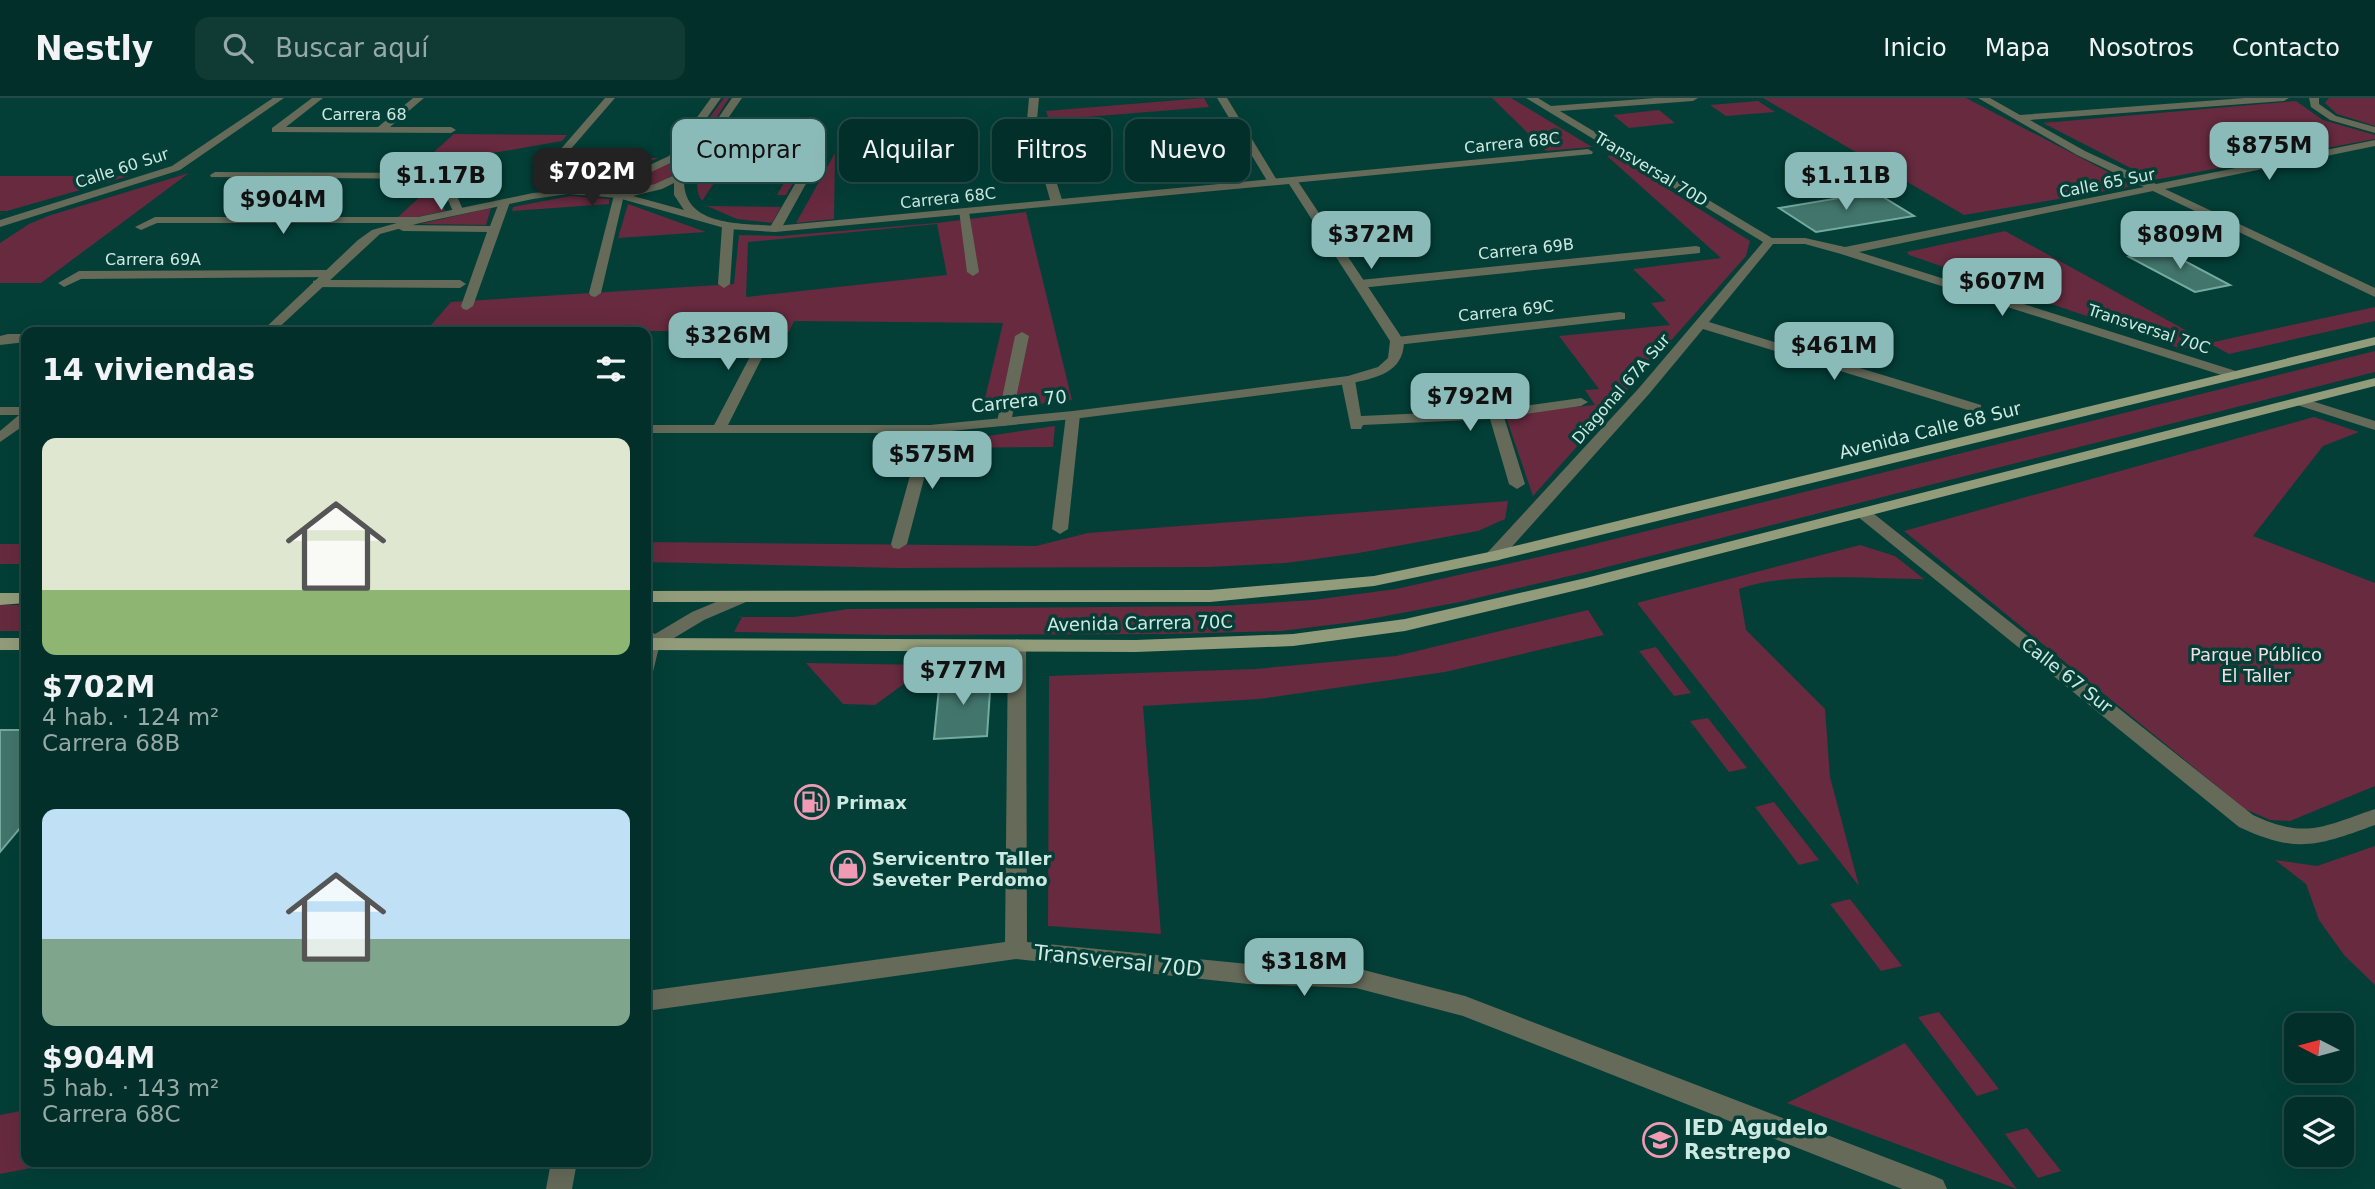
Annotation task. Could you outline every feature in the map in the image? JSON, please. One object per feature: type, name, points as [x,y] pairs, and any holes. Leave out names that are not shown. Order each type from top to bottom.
[{"type":"main road","name":"Avenida Calle 68 Sur","points":[[1494,556],[2375,341]]},
{"type":"main road","points":[[1863,513],[2375,382]]},
{"type":"main road","name":"Avenida Carrera 70C","points":[[651,640],[1136,646],[1293,640],[1405,625],[1586,583],[1863,513]]},
{"type":"main road","name":"Avenida Carrera 70C","points":[[651,597],[1210,596],[1374,581],[1494,556]]},
{"type":"main road","points":[[0,598],[21,598]]},
{"type":"main road","points":[[0,644],[21,644]]},
{"type":"street","name":"Calle 60 Sur","points":[[0,225],[176,168],[279,98]]},
{"type":"street","name":"Carrera 68","points":[[318,98],[276,130],[451,130]]},
{"type":"street","points":[[380,130],[419,98]]},
{"type":"street","points":[[568,191],[558,158],[610,98]]},
{"type":"street","points":[[595,293],[619,195],[628,181],[673,158],[716,98]]},
{"type":"street","points":[[722,119],[737,98]]},
{"type":"street","points":[[1034,98],[1032,120],[1057,203]]},
{"type":"street","points":[[1222,98],[1273,182]]},
{"type":"street","name":"Transversal 70D","points":[[1531,98],[1770,241]]},
{"type":"street","points":[[1550,109],[1693,98]]},
{"type":"street","points":[[1983,98],[2081,153],[2375,293]]},
{"type":"street","points":[[2017,118],[2284,98]]},
{"type":"street","points":[[2314,98],[2314,105],[2327,115],[2375,130]]},
{"type":"street","name":"Calle 65 Sur","points":[[1845,251],[2375,143]]},
{"type":"street","name":"Carrera 68C","points":[[619,195],[729,226],[775,229],[1588,152]]},
{"type":"street","points":[[272,327],[367,237],[387,228],[568,191],[645,171]]},
{"type":"street","points":[[215,175],[443,176],[458,212]]},
{"type":"street","points":[[568,191],[619,195],[658,187],[672,180]]},
{"type":"street","points":[[1292,180],[1397,341]]},
{"type":"street","points":[[679,182],[679,195],[694,216]]},
{"type":"street","points":[[775,229],[802,182]]},
{"type":"street","points":[[467,306],[504,202]]},
{"type":"street","points":[[963,212],[973,272]]},
{"type":"street","points":[[141,227],[155,220],[418,220]]},
{"type":"street","points":[[724,284],[729,226]]},
{"type":"street","points":[[387,228],[494,229]]},
{"type":"street","name":"Transversal 70C","points":[[1770,241],[1805,241],[1845,251],[2234,375]]},
{"type":"street","name":"Diagonal 67A Sur","points":[[1494,556],[1635,401],[1770,241]]},
{"type":"street","name":"Carrera 69B","points":[[1360,284],[1696,250]]},
{"type":"street","name":"Carrera 69A","points":[[64,283],[79,275],[328,274]]},
{"type":"street","points":[[317,284],[460,284]]},
{"type":"street","name":"Carrera 69C","points":[[1397,341],[1620,316]]},
{"type":"street","points":[[1701,324],[1976,408]]},
{"type":"street","points":[[719,429],[769,332]]},
{"type":"street","points":[[1004,422],[1022,336]]},
{"type":"street","points":[[0,341],[21,338]]},
{"type":"street","name":"Carrera 70","points":[[651,429],[930,429],[1073,415],[1370,375],[1391,365],[1398,350],[1397,341]]},
{"type":"street","points":[[1348,380],[1356,423],[1496,414],[1581,402]]},
{"type":"street","points":[[2300,401],[2375,426]]},
{"type":"street","points":[[0,411],[21,411]]},
{"type":"street","points":[[1496,414],[1517,484]]},
{"type":"street","points":[[1060,529],[1073,415]]},
{"type":"street","points":[[0,438],[21,421]]},
{"type":"street","points":[[899,544],[930,429]]},
{"type":"street","name":"Calle 67 Sur","points":[[1863,513],[2246,821],[2272,834],[2310,839],[2375,817]]},
{"type":"street","points":[[651,638],[740,598]]},
{"type":"street","points":[[1016,950],[1017,645]]},
{"type":"street","name":"Transversal 70D","points":[[651,1000],[1016,950],[1248,974],[1356,978],[1453,1003],[1934,1189]]},
{"type":"street","points":[[559,1189],[563,1167]]},
{"type":"green space","points":[[724,98],[729,98],[716,119],[708,119]]},
{"type":"green space","points":[[1204,98],[1209,107],[1061,119],[1049,119],[1046,111]]},
{"type":"green space","points":[[1492,98],[1511,98],[1592,147],[1546,151]]},
{"type":"green space","points":[[1763,98],[1966,98],[2135,186],[1964,215]]},
{"type":"green space","points":[[2329,98],[2375,98],[2375,126],[2337,114],[2325,103]]},
{"type":"green space","points":[[1758,101],[1775,112],[1726,116],[1710,105]]},
{"type":"green space","points":[[2296,101],[2323,120],[2375,135],[2375,139],[2154,180],[2043,123]]},
{"type":"green space","points":[[1659,110],[1675,123],[1629,128],[1613,115]]},
{"type":"green space","points":[[454,134],[567,135],[562,141],[418,166]]},
{"type":"green space","points":[[835,153],[834,219],[796,223],[819,182],[825,182],[825,171]]},
{"type":"green space","points":[[1614,155],[1750,241],[1746,256],[1533,496],[1505,414],[1595,405],[1585,390],[1599,389],[1559,336],[1670,325],[1651,303],[1666,301],[1633,269],[1721,258],[1607,156]]},
{"type":"green space","points":[[565,158],[658,158],[640,166],[578,182]]},
{"type":"green space","points":[[672,161],[672,175],[662,182],[647,187],[632,185],[642,176]]},
{"type":"green space","points":[[189,173],[41,283],[0,283],[0,243],[29,224]]},
{"type":"green space","points":[[0,176],[129,176],[0,211]]},
{"type":"green space","points":[[436,182],[445,211],[417,217],[398,217]]},
{"type":"green space","points":[[715,182],[702,201],[698,193],[697,184]]},
{"type":"green space","points":[[784,182],[794,182],[786,195],[777,195]]},
{"type":"green space","points":[[570,196],[609,199],[609,204],[512,211],[513,207]]},
{"type":"green space","points":[[628,204],[706,232],[618,238]]},
{"type":"green space","points":[[707,206],[781,207],[772,223],[737,219]]},
{"type":"green space","points":[[491,208],[486,225],[420,224]]},
{"type":"green space","points":[[1026,212],[1072,400],[982,411],[1003,323],[794,321],[789,332],[651,331],[651,327],[429,327],[451,302],[734,284],[739,235],[780,236],[937,223]],"holes":[[[937,224],[947,275],[746,297],[748,242]]]},
{"type":"green space","points":[[2005,231],[2209,343],[2182,349],[1909,255],[1907,252]]},
{"type":"green space","points":[[2375,307],[2375,321],[2229,354],[2209,343]]},
{"type":"green space","points":[[2375,351],[2375,372],[1595,570],[1460,602],[1354,622],[1281,631],[1170,634],[889,635],[734,632],[742,617],[794,617],[848,609],[1221,606],[1313,600],[1396,589],[1578,548]]},
{"type":"green space","name":"Parque Público El Taller","points":[[2314,417],[2359,432],[2323,446],[2253,536],[2375,583],[2375,786],[2290,821],[2270,820],[2245,809],[1904,531]]},
{"type":"green space","points":[[1055,426],[1053,447],[942,448],[954,441]]},
{"type":"green space","points":[[1508,501],[1505,519],[1478,531],[1359,553],[1286,563],[1209,567],[898,568],[651,562],[651,542],[1036,546],[1088,533]]},
{"type":"green space","points":[[0,544],[21,544],[21,564],[0,564]]},
{"type":"green space","points":[[1860,545],[1895,556],[1924,579],[1805,578],[1759,583],[1739,589],[1746,630],[1825,709],[1830,777],[1859,886],[1637,603]]},
{"type":"green space","points":[[0,605],[21,605],[21,631],[0,631]]},
{"type":"green space","points":[[1588,610],[1604,635],[1445,672],[1260,699],[1143,706],[1161,934],[1048,926],[1049,676],[1255,669],[1396,656]]},
{"type":"green space","points":[[1656,647],[1691,693],[1674,696],[1639,651]]},
{"type":"green space","points":[[806,663],[930,665],[875,705],[843,704]]},
{"type":"green space","points":[[1708,718],[1747,768],[1729,772],[1690,721]]},
{"type":"green space","points":[[1774,802],[1819,860],[1799,865],[1755,807]]},
{"type":"green space","points":[[2375,846],[2375,985],[2344,955],[2319,920],[2306,884],[2275,860],[2317,866]]},
{"type":"green space","points":[[1850,899],[1902,966],[1881,971],[1830,904]]},
{"type":"green space","points":[[1939,1012],[1999,1089],[1977,1096],[1918,1017]]},
{"type":"green space","points":[[1905,1043],[2017,1189],[1787,1103]]},
{"type":"green space","points":[[21,1111],[21,1167],[36,1167],[0,1174],[0,1115]]},
{"type":"green space","points":[[2027,1128],[2061,1171],[2038,1178],[2005,1134]]},
{"type":"building","points":[[1875,192],[1914,216],[1816,232],[1779,208]]},
{"type":"building","points":[[2164,250],[2230,285],[2195,292],[2129,257]]},
{"type":"building","points":[[991,676],[987,736],[934,739],[940,678]]},
{"type":"building","points":[[0,730],[21,730],[21,827],[0,852]]},
{"type":"place","name":"Primax","points":[[812,802]]},
{"type":"place","name":"Servicentro Taller Seveter Perdomo","points":[[848,868]]},
{"type":"place","name":"IED Agudelo Restrepo","points":[[1660,1140]]}]
